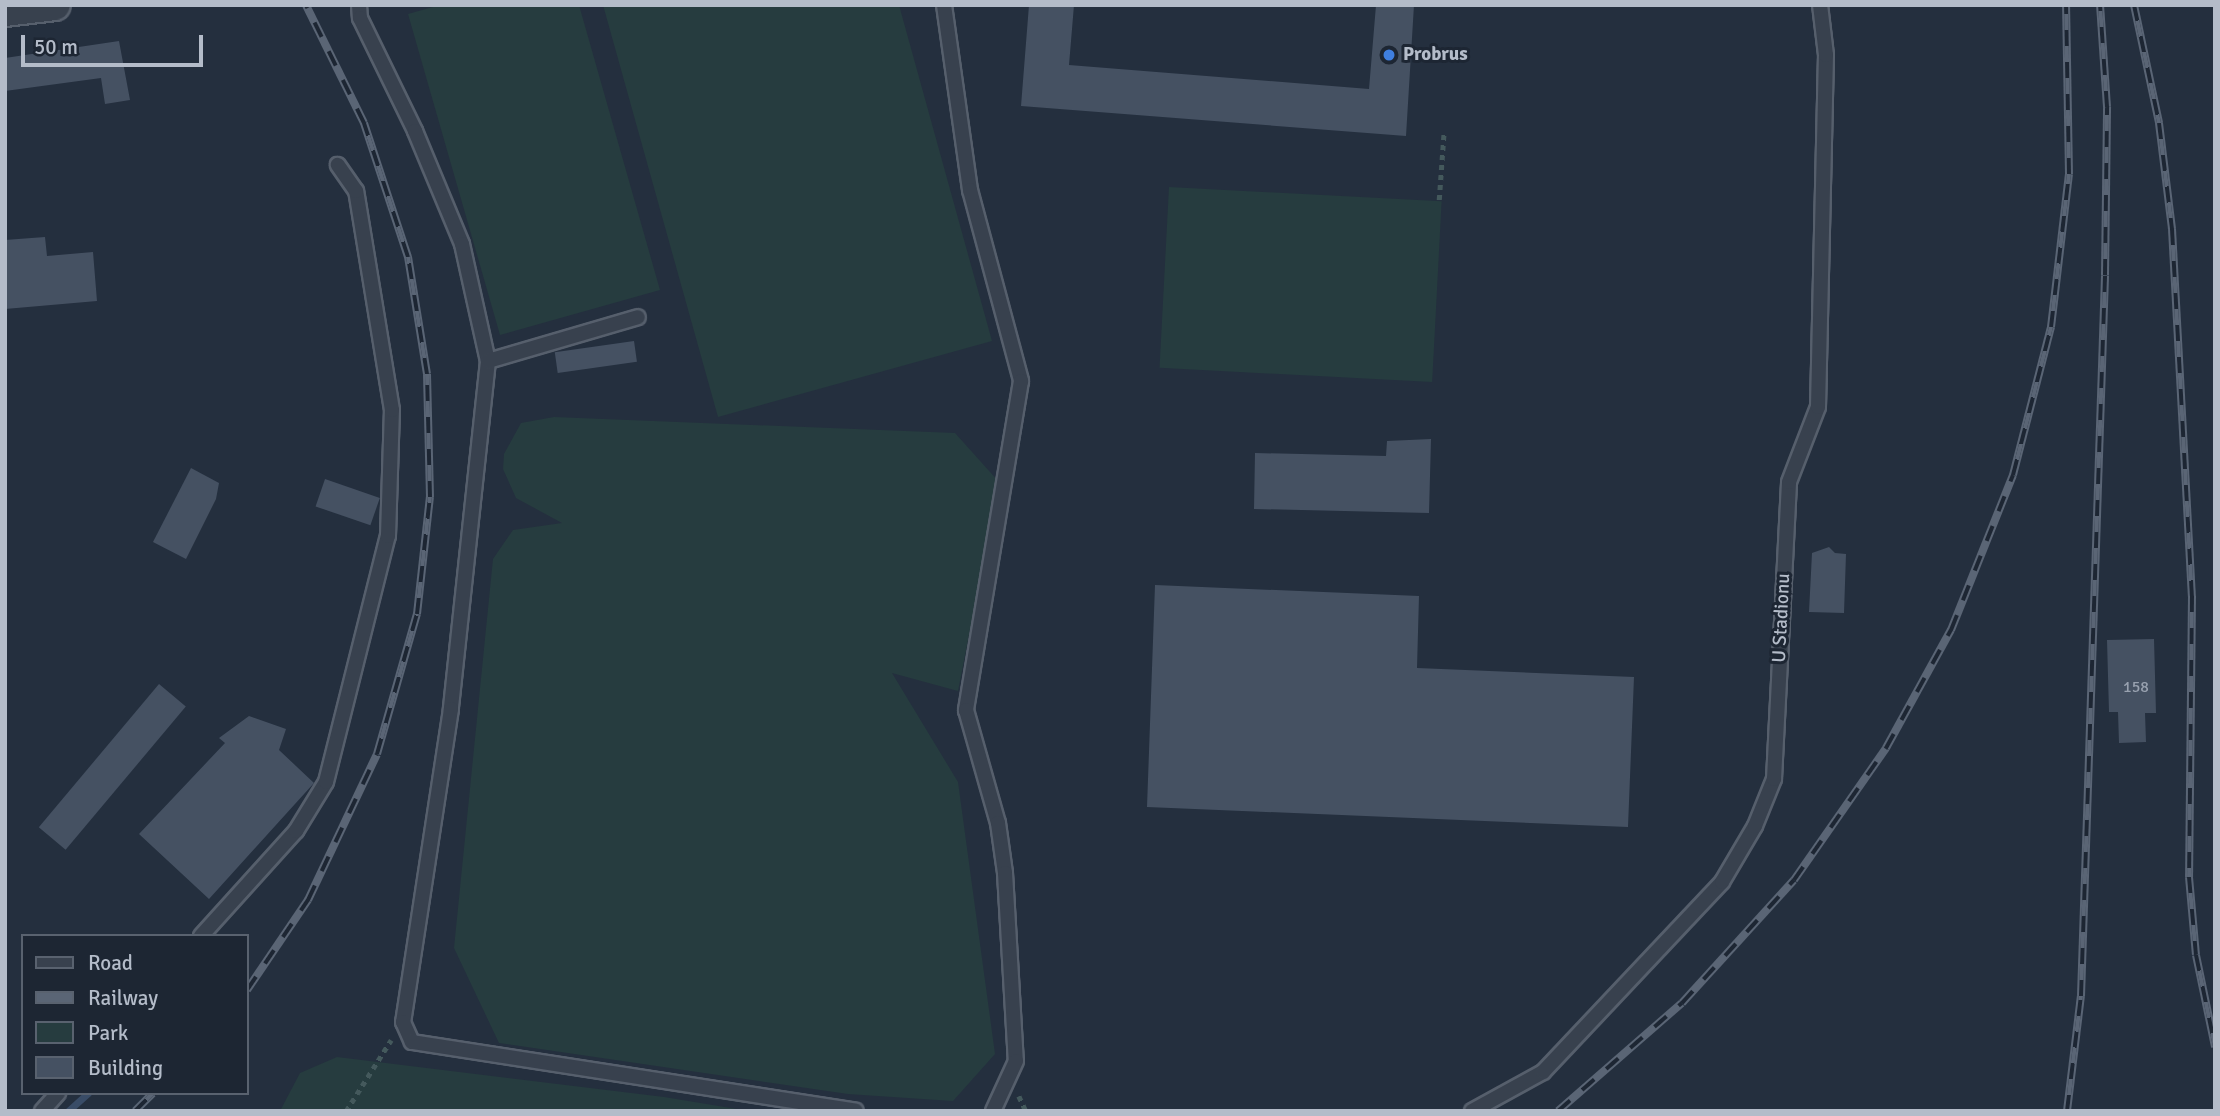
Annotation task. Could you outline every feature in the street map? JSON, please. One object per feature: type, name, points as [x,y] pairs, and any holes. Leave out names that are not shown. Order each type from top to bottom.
[{"type":"street","points":[[5,11],[55,5]]},
{"type":"lane","points":[[359,5],[360,18],[415,131],[462,244],[488,361],[451,709],[403,1022],[412,1042],[856,1111]]},
{"type":"lane","points":[[944,5],[970,190],[1021,381],[966,710],[998,823],[1005,873],[1016,1061],[993,1111]]},
{"type":"lane","name":"U Stadionu","points":[[1472,1111],[1543,1072],[1722,882],[1755,826],[1774,779],[1789,482],[1818,407],[1826,55],[1820,5]]},
{"type":"lane","points":[[203,934],[296,831],[326,782],[388,536],[392,410],[356,191],[338,165]]},
{"type":"lane","points":[[488,361],[638,317]]},
{"type":"lane","points":[[43,1111],[56,1095]]},
{"type":"path","points":[[1439,200],[1444,131]]},
{"type":"path","points":[[346,1111],[403,1022]]},
{"type":"green space","points":[[440,5],[579,5],[660,290],[500,335],[408,14]]},
{"type":"green space","points":[[603,5],[899,5],[992,341],[718,417]]},
{"type":"green space","points":[[1169,187],[1442,201],[1432,382],[1160,368]]},
{"type":"green space","points":[[554,417],[955,433],[999,482],[958,691],[892,673],[958,782],[995,1054],[953,1101],[848,1094],[499,1043],[454,948],[493,559],[513,530],[562,523],[516,498],[503,469],[504,454],[521,423]]},
{"type":"green space","points":[[337,1057],[664,1097],[749,1111],[280,1111],[300,1073]]},
{"type":"building","points":[[1029,5],[1074,5],[1069,65],[1369,89],[1376,5],[1414,5],[1406,136],[1021,106]]},
{"type":"building","points":[[119,41],[130,100],[105,104],[101,78],[5,91],[5,58]]},
{"type":"building","points":[[45,237],[47,256],[93,252],[97,301],[5,309],[5,240]]},
{"type":"building","points":[[634,341],[637,362],[558,373],[555,352]]},
{"type":"building","points":[[1431,439],[1429,513],[1254,509],[1255,453],[1386,456],[1387,441]]},
{"type":"building","points":[[191,468],[219,483],[216,499],[186,559],[153,542]]},
{"type":"building","points":[[325,479],[380,498],[370,525],[316,506]]},
{"type":"building","points":[[1829,547],[1835,553],[1846,554],[1844,613],[1809,612],[1812,553]]},
{"type":"building","points":[[1155,585],[1419,596],[1417,668],[1634,677],[1628,827],[1147,807]]},
{"type":"building","points":[[2154,639],[2156,713],[2145,713],[2146,742],[2119,743],[2118,712],[2109,712],[2107,640]]},
{"type":"building","points":[[159,684],[186,706],[66,850],[39,827]]},
{"type":"building","points":[[249,716],[286,729],[279,750],[314,783],[209,899],[139,834],[225,743],[219,738]]},
{"type":"waterway","points":[[68,1111],[86,1095]]},
{"type":"railway","points":[[248,989],[308,900],[377,754],[417,614],[430,497],[427,374],[408,257],[364,123],[306,5]]},
{"type":"railway","points":[[1558,1111],[1682,1003],[1794,880],[1886,748],[1951,630],[2013,475],[2051,327],[2069,174],[2066,5]]},
{"type":"railway","points":[[2067,1111],[2081,996],[2105,275],[2107,107],[2100,5]]},
{"type":"railway","points":[[2134,5],[2159,123],[2172,229],[2192,596],[2189,877],[2196,955],[2215,1047]]},
{"type":"railway","points":[[135,1111],[151,1095]]},
{"type":"place","name":"Probrus","points":[[1389,55]]}]
